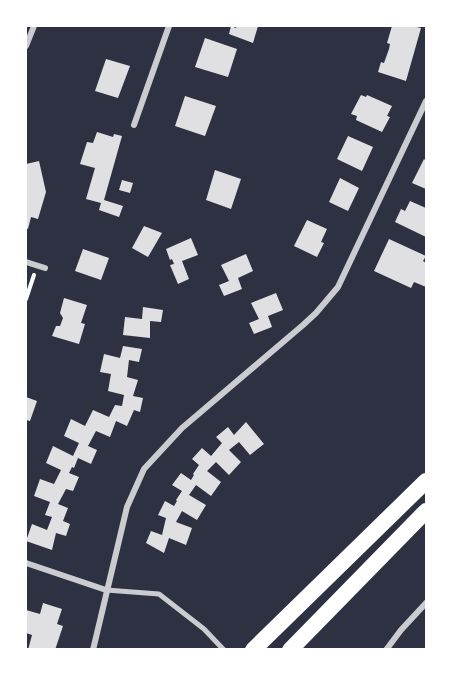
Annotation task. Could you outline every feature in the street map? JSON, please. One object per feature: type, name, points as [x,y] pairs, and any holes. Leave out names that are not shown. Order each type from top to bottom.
[{"type":"highway","points":[[254,650],[426,481]]},
{"type":"highway","points":[[290,650],[426,511]]},
{"type":"street","points":[[26,46],[34,26]]},
{"type":"street","points":[[134,125],[169,26]]},
{"type":"street","points":[[93,650],[127,507],[144,469],[182,428],[303,325],[338,288],[426,101]]},
{"type":"street","points":[[26,262],[45,268]]},
{"type":"street","points":[[26,563],[106,590],[159,594],[204,629],[224,650]]},
{"type":"street","points":[[386,650],[426,603]]},
{"type":"path","points":[[26,299],[37,266]]},
{"type":"building","points":[[231,26],[236,28],[237,26],[258,26],[253,43],[229,34]]},
{"type":"building","points":[[392,26],[421,28],[406,81],[378,72],[389,49],[390,44],[387,43]]},
{"type":"building","points":[[205,38],[237,49],[228,77],[195,67]]},
{"type":"building","points":[[106,59],[130,66],[118,98],[95,91]]},
{"type":"building","points":[[361,95],[366,97],[367,95],[392,106],[387,116],[390,117],[382,132],[356,120],[357,116],[351,114]]},
{"type":"building","points":[[185,96],[216,106],[205,136],[175,126]]},
{"type":"building","points":[[97,132],[113,137],[114,134],[122,136],[104,200],[123,206],[119,217],[99,210],[101,203],[86,199],[95,168],[80,164],[87,142],[93,143]]},
{"type":"building","points":[[348,136],[373,147],[362,171],[337,159]]},
{"type":"building","points":[[424,159],[426,161],[426,189],[412,183]]},
{"type":"building","points":[[39,161],[46,192],[38,219],[31,217],[28,229],[26,228],[26,164]]},
{"type":"building","points":[[215,170],[241,179],[231,209],[206,200]]},
{"type":"building","points":[[340,178],[359,188],[348,211],[329,202]]},
{"type":"building","points":[[122,180],[133,183],[130,193],[119,190]]},
{"type":"building","points":[[410,201],[426,208],[426,237],[395,222],[401,209],[405,211]]},
{"type":"building","points":[[307,220],[327,229],[321,242],[324,243],[317,257],[294,246]]},
{"type":"building","points":[[144,226],[162,233],[148,257],[132,248]]},
{"type":"building","points":[[191,238],[198,255],[182,261],[189,279],[178,284],[170,265],[174,264],[166,249]]},
{"type":"building","points":[[389,239],[426,256],[423,261],[426,263],[426,287],[414,282],[411,288],[374,271]]},
{"type":"building","points":[[83,249],[109,258],[101,280],[75,271]]},
{"type":"building","points":[[246,254],[253,271],[238,278],[242,289],[224,296],[219,285],[229,281],[221,265]]},
{"type":"building","points":[[276,293],[283,310],[268,316],[272,327],[254,334],[249,323],[259,319],[251,303]]},
{"type":"building","points":[[64,298],[87,305],[81,323],[85,324],[79,344],[52,336],[56,326],[60,326],[63,318],[60,313]]},
{"type":"building","points":[[143,307],[163,310],[161,322],[150,321],[150,338],[123,335],[125,317],[142,319]]},
{"type":"building","points":[[123,346],[142,349],[139,362],[129,360],[127,377],[138,380],[133,396],[143,398],[140,412],[134,410],[127,426],[116,421],[110,437],[96,431],[88,446],[97,450],[91,464],[78,458],[74,468],[72,467],[69,473],[79,477],[73,491],[66,489],[58,504],[68,508],[63,521],[70,524],[66,536],[56,533],[52,550],[26,541],[32,524],[47,530],[52,517],[45,515],[50,502],[34,496],[40,479],[54,484],[61,470],[46,463],[53,446],[73,456],[79,443],[64,436],[71,419],[85,426],[93,410],[109,417],[115,405],[122,406],[124,395],[108,391],[111,374],[100,372],[104,354],[120,358]]},
{"type":"building","points":[[26,397],[37,401],[30,421],[26,420]]},
{"type":"building","points":[[246,422],[264,444],[250,455],[239,442],[229,450],[241,462],[229,475],[216,462],[207,471],[221,482],[211,496],[196,485],[189,495],[206,505],[197,520],[182,511],[176,522],[192,528],[186,545],[169,538],[164,553],[146,543],[151,531],[162,535],[166,518],[158,515],[165,501],[174,506],[177,501],[182,491],[172,485],[181,473],[191,480],[199,465],[192,459],[202,448],[211,456],[222,443],[216,437],[228,427],[234,435]]},
{"type":"building","points":[[43,603],[62,609],[57,624],[63,626],[55,650],[28,650],[32,635],[26,633],[26,610],[40,614]]}]
